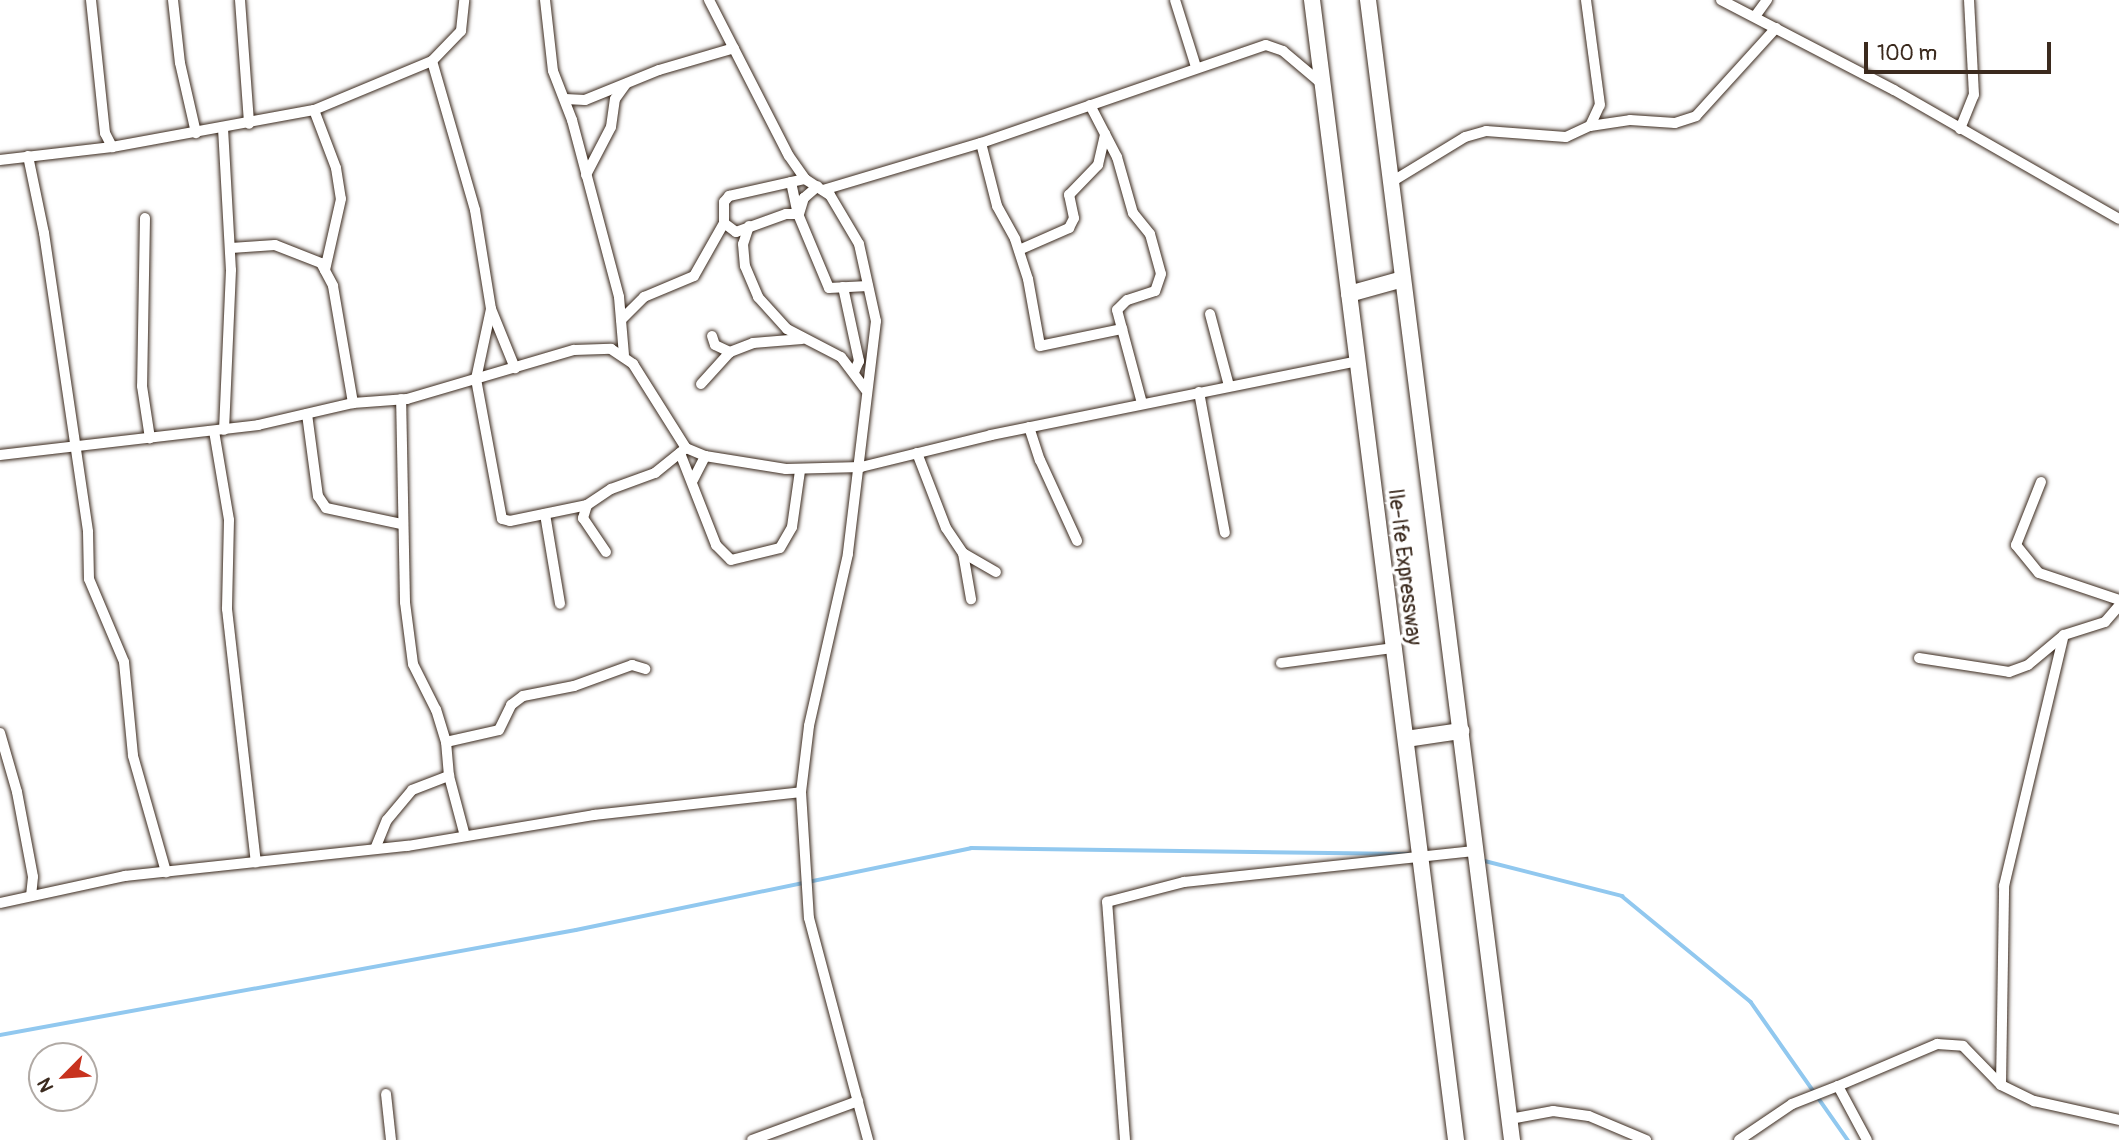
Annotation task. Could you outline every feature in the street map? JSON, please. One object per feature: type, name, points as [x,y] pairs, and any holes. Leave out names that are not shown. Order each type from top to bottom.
[{"type":"highway","name":"Ile-Ife Expressway","points":[[1312,0],[1393,648],[1423,858],[1456,1140]]},
{"type":"highway","name":"Ile-Ife Expressway","points":[[1368,0],[1512,1140]]},
{"type":"highway","points":[[1349,294],[1404,279]]},
{"type":"highway","points":[[1406,739],[1461,731]]},
{"type":"street","points":[[91,0],[105,133],[112,147]]},
{"type":"street","points":[[173,0],[180,63],[196,133]]},
{"type":"street","points":[[240,0],[249,124]]},
{"type":"street","points":[[0,160],[112,147],[314,110],[432,61],[461,31],[464,0]]},
{"type":"street","points":[[545,0],[553,71],[565,99],[619,297],[624,355],[683,451],[716,545],[731,560],[780,548],[792,527],[800,471]]},
{"type":"street","points":[[709,0],[805,179],[820,188],[859,244],[876,321],[866,390],[861,467],[848,554],[809,726],[801,792],[809,918],[868,1140]]},
{"type":"street","points":[[1175,0],[1196,66]]},
{"type":"street","points":[[1586,0],[1600,105],[1590,126]]},
{"type":"street","points":[[1721,0],[1756,15],[2119,219]]},
{"type":"street","points":[[1756,15],[1767,0]]},
{"type":"street","points":[[1960,129],[1974,95],[1969,0]]},
{"type":"street","points":[[1392,181],[1465,137],[1486,131],[1566,137],[1590,126],[1630,120],[1675,123],[1696,116],[1776,28]]},
{"type":"street","points":[[798,214],[804,198],[820,188],[981,143],[1196,66],[1266,45],[1283,51],[1322,84]]},
{"type":"street","points":[[565,99],[584,100],[734,48]]},
{"type":"street","points":[[432,61],[475,210],[491,309],[515,369]]},
{"type":"street","points":[[586,175],[611,127],[615,99],[627,83]]},
{"type":"street","points":[[1090,105],[1105,134],[1133,213],[1150,234],[1161,274],[1155,291],[1127,300],[1117,310],[1142,403]]},
{"type":"street","points":[[314,110],[336,168],[341,199],[325,270]]},
{"type":"street","points":[[223,128],[231,248],[219,430],[229,520],[227,609],[256,862]]},
{"type":"street","points":[[1019,250],[1069,228],[1074,218],[1069,195],[1098,165],[1105,134]]},
{"type":"street","points":[[981,143],[997,206],[1019,250],[1040,346],[1122,329]]},
{"type":"street","points":[[28,156],[44,233],[88,532],[89,579],[94,598],[113,627],[124,662],[133,756],[166,872]]},
{"type":"street","points":[[621,320],[643,297],[694,276],[724,223],[724,202],[729,196],[805,179]]},
{"type":"street","points":[[791,182],[798,214],[829,288],[868,286]]},
{"type":"street","points":[[724,223],[736,232],[749,226],[798,214]]},
{"type":"street","points":[[145,218],[142,386],[150,438]]},
{"type":"street","points":[[749,226],[743,244],[745,266],[758,297],[802,339],[841,357],[866,390]]},
{"type":"street","points":[[231,248],[275,245],[310,257],[325,270],[333,286],[353,403]]},
{"type":"street","points":[[843,287],[859,361],[854,372]]},
{"type":"street","points":[[491,309],[476,379],[492,455],[497,511],[510,521],[587,505],[611,489],[655,473],[683,451]]},
{"type":"street","points":[[1210,314],[1229,386]]},
{"type":"street","points":[[712,336],[715,345],[730,352]]},
{"type":"street","points":[[701,384],[730,352],[753,344],[802,339]]},
{"type":"street","points":[[0,455],[73,444],[219,430],[353,403],[401,399],[515,369],[574,350],[611,349],[624,355]]},
{"type":"street","points":[[683,451],[800,471],[861,467],[1030,426],[1358,361]]},
{"type":"street","points":[[1199,392],[1225,533]]},
{"type":"street","points":[[401,399],[401,524],[413,664],[446,742],[449,776],[465,836]]},
{"type":"street","points":[[307,414],[318,496],[326,508],[401,524]]},
{"type":"street","points":[[1030,426],[1040,460],[1077,541]]},
{"type":"street","points":[[917,453],[946,528],[963,552],[996,572]]},
{"type":"street","points":[[693,480],[705,456]]},
{"type":"street","points":[[1919,658],[2009,671],[2028,665],[2064,635],[2105,622],[2119,603],[2039,573],[2015,545],[2041,482]]},
{"type":"street","points":[[587,505],[583,518],[606,552]]},
{"type":"street","points":[[545,514],[560,604]]},
{"type":"street","points":[[963,552],[971,600]]},
{"type":"street","points":[[2001,1085],[2004,886],[2064,635]]},
{"type":"street","points":[[1281,663],[1393,648]]},
{"type":"street","points":[[446,742],[499,730],[512,705],[523,696],[574,686],[632,665],[645,669]]},
{"type":"street","points":[[0,733],[18,792],[32,895]]},
{"type":"street","points":[[375,849],[387,820],[412,790],[449,776]]},
{"type":"street","points":[[0,903],[166,872],[375,849],[594,815],[801,792]]},
{"type":"street","points":[[1125,1140],[1107,902],[1184,883],[1251,878],[1349,861],[1423,858],[1476,851]]},
{"type":"street","points":[[1739,1140],[1792,1104],[1937,1044],[1963,1046],[2001,1085],[2034,1101],[2119,1120]]},
{"type":"street","points":[[1838,1086],[1867,1140]]},
{"type":"street","points":[[386,1094],[391,1140]]},
{"type":"street","points":[[752,1140],[858,1101]]},
{"type":"street","points":[[1510,1119],[1553,1111],[1589,1116],[1646,1140]]},
{"type":"waterway","points":[[0,1035],[576,930],[971,848],[1408,854]]},
{"type":"waterway","points":[[1481,860],[1622,896],[1751,1002],[1848,1140]]}]
